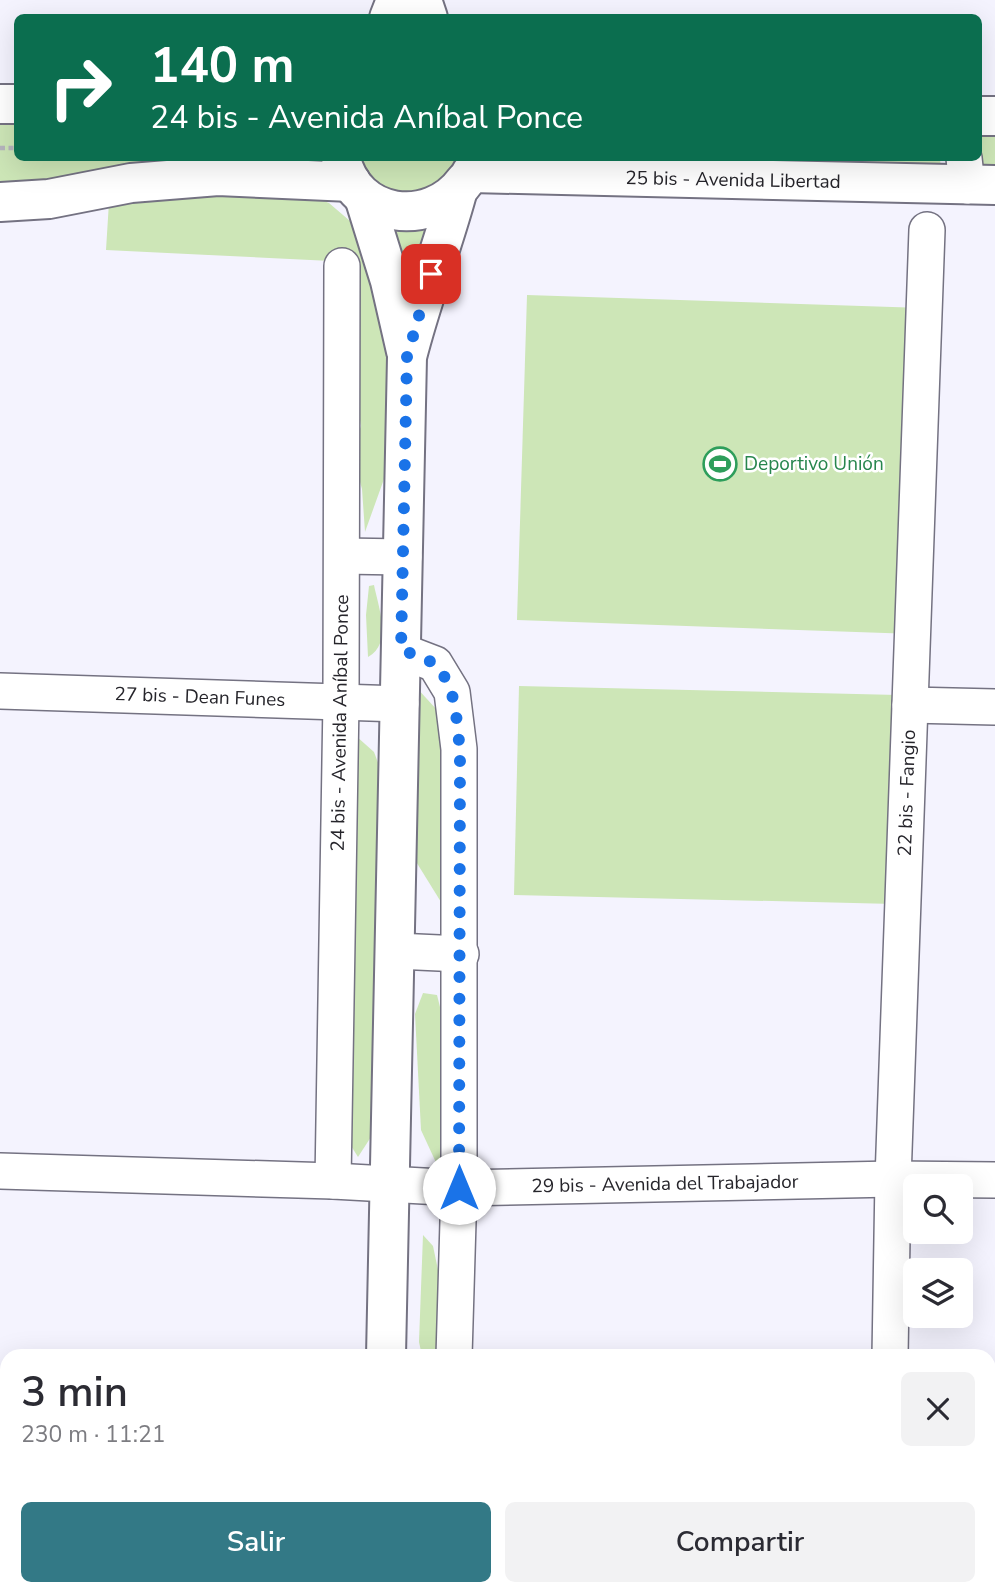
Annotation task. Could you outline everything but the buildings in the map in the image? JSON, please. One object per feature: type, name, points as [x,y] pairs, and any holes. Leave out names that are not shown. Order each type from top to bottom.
[{"type":"main road","name":"25 bis - Avenida Libertad","points":[[468,175],[975,176]]},
{"type":"main road","points":[[0,202],[49,199],[131,183],[218,176],[352,179],[382,207],[401,212],[421,211],[440,205],[468,175]]},
{"type":"main road","points":[[407,357],[423,295],[468,175]]},
{"type":"main road","points":[[352,179],[390,281],[407,357],[386,1349]]},
{"type":"street","name":"22 bis - Fangio","points":[[890,1349],[893,1179],[927,230]]},
{"type":"street","name":"24 bis - Avenida Aníbal Ponce","points":[[333,1181],[341,701],[342,266]]},
{"type":"street","points":[[342,556],[404,557]]},
{"type":"street","points":[[401,650],[435,664],[452,692],[460,749],[459,1188],[454,1349]]},
{"type":"street","name":"27 bis - Dean Funes","points":[[0,691],[401,704]]},
{"type":"street","points":[[910,705],[995,707]]},
{"type":"street","points":[[396,951],[461,954]]},
{"type":"street","name":"29 bis - Avenida del Trabajador","points":[[0,1171],[333,1181],[459,1188],[893,1179],[995,1180]]},
{"type":"green space","points":[[0,118],[14,119],[14,161],[319,161],[319,165],[126,166],[27,183],[0,183]]},
{"type":"green space","points":[[982,128],[995,128],[995,175],[978,175],[978,161],[982,161]]},
{"type":"green space","points":[[358,161],[460,161],[437,191],[386,194]]},
{"type":"green space","points":[[733,161],[940,161],[941,171]]},
{"type":"green space","points":[[258,193],[307,194],[329,203],[350,221],[366,246],[390,346],[384,479],[365,532],[362,489],[352,453],[361,426],[331,261],[106,250],[109,202]]},
{"type":"green space","points":[[433,230],[407,320],[382,231]]},
{"type":"green space","name":"Deportivo Unión","points":[[527,295],[923,308],[914,634],[517,620]]},
{"type":"green space","points":[[374,585],[382,634],[376,651],[368,657],[366,615],[369,586]]},
{"type":"green space","points":[[519,686],[898,695],[894,904],[514,895]]},
{"type":"green space","points":[[416,687],[437,710],[449,761],[448,891],[441,902],[415,860]]},
{"type":"green space","points":[[356,736],[374,752],[383,776],[380,1123],[358,1157],[348,1141]]},
{"type":"green space","points":[[423,993],[437,995],[448,1039],[446,1155],[439,1169],[421,1130],[415,1014]]},
{"type":"green space","points":[[423,1235],[433,1246],[446,1308],[440,1349],[420,1349]]},
{"type":"place","name":"Deportivo Unión","points":[[720,464]]},
{"type":"route","points":[[431,274],[407,357],[401,650],[435,664],[444,678],[452,692],[460,749],[459,1188]]}]
